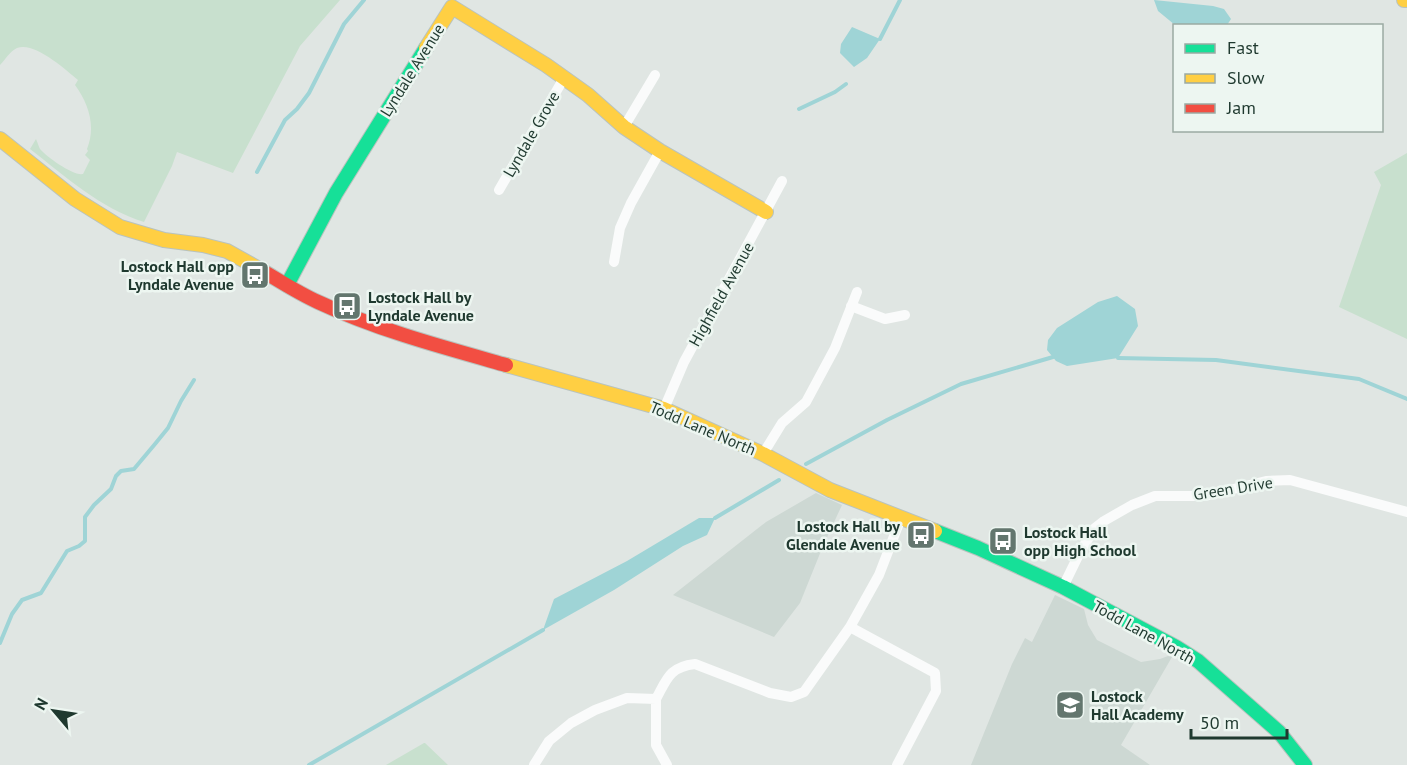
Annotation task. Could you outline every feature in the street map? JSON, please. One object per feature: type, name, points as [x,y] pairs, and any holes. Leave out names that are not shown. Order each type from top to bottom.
[{"type":"street","name":"Lyndale Avenue","points":[[287,285],[336,193],[452,7],[564,78],[588,95],[624,127],[660,151],[766,212]]},
{"type":"street","points":[[624,127],[655,75]]},
{"type":"street","name":"Lyndale Grove","points":[[499,190],[564,78]]},
{"type":"street","name":"Todd Lane North","points":[[0,139],[75,200],[120,227],[164,240],[227,251],[316,301],[414,339],[664,409],[763,454],[830,490],[978,548],[1063,587],[1198,661],[1279,732],[1305,765]]},
{"type":"street","points":[[614,262],[620,228],[660,151]]},
{"type":"street","name":"Highfield Avenue","points":[[664,409],[684,362],[782,181]]},
{"type":"street","points":[[763,454],[782,423],[806,402],[835,348],[857,292]]},
{"type":"street","points":[[851,306],[885,319],[905,315]]},
{"type":"street","name":"Green Drive","points":[[1063,587],[1081,550],[1095,528],[1132,505],[1155,496],[1205,496],[1266,481],[1290,480],[1407,512]]},
{"type":"street","points":[[666,765],[656,745],[656,699],[671,672],[682,665],[695,664],[770,693],[791,697],[804,692],[850,627],[879,575],[902,518]]},
{"type":"street","points":[[850,627],[935,673],[936,692],[897,765]]},
{"type":"street","points":[[534,765],[549,741],[571,723],[595,710],[627,698],[656,699]]},
{"type":"shaded area","points":[[816,493],[842,505],[800,603],[774,637],[673,595],[766,522]]},
{"type":"shaded area","name":"Lostock Hall Academy","points":[[1055,595],[1084,609],[1088,625],[1097,640],[1141,662],[1172,657],[1121,745],[1150,765],[971,765],[1012,664],[1025,638],[1032,642]]},
{"type":"green space","points":[[0,0],[340,0],[300,46],[233,173],[177,152],[144,222],[98,200],[30,149],[36,139],[40,149],[54,161],[73,172],[83,174],[90,160],[85,155],[90,141],[90,116],[75,85],[78,80],[40,52],[32,48],[17,48],[0,65]]},
{"type":"green space","points":[[1407,153],[1407,339],[1339,307],[1381,185],[1374,172]]},
{"type":"green space","points":[[424,743],[448,765],[386,765]]},
{"type":"water","points":[[1154,0],[1213,6],[1224,9],[1231,19],[1228,24],[1174,24],[1158,11]]},
{"type":"water","points":[[852,27],[880,39],[867,58],[854,67],[840,53],[841,44]]},
{"type":"water","points":[[1117,296],[1135,309],[1138,326],[1118,358],[1067,366],[1056,361],[1047,350],[1048,340],[1057,328],[1098,302]]},
{"type":"water","points":[[699,518],[715,518],[707,535],[683,546],[614,590],[543,630],[554,599],[627,561]]},
{"type":"waterway","points":[[257,172],[285,120],[309,93],[344,24],[364,0]]},
{"type":"waterway","points":[[880,39],[900,0]]},
{"type":"waterway","points":[[799,109],[835,92],[846,84]]},
{"type":"waterway","points":[[806,464],[887,420],[961,384],[1053,357]]},
{"type":"waterway","points":[[1118,358],[1216,360],[1359,379],[1407,399]]},
{"type":"waterway","points":[[0,643],[12,614],[22,600],[41,593],[67,551],[85,541],[85,517],[111,489],[116,476],[121,471],[134,469],[168,428],[194,380]]},
{"type":"waterway","points":[[715,518],[779,480]]},
{"type":"waterway","points":[[309,765],[543,630]]},
{"type":"traffic: fast","points":[[287,285],[336,193],[426,48]]},
{"type":"traffic: fast","points":[[935,531],[1063,587],[1176,647],[1198,661],[1279,732],[1305,765]]},
{"type":"traffic: slow","points":[[426,48],[452,7],[546,65],[588,95],[624,127],[660,151],[766,212]]},
{"type":"traffic: slow","points":[[0,139],[75,199],[120,227],[164,240],[227,251],[261,270]]},
{"type":"traffic: slow","points":[[506,365],[664,409],[763,454],[830,490],[935,531]]},
{"type":"traffic: jam","points":[[261,270],[296,291],[364,321],[506,365]]},
{"type":"place","name":"Lostock Hall opp Lyndale Avenue","points":[[255,275]]},
{"type":"place","name":"Lostock Hall by Lyndale Avenue","points":[[347,306]]},
{"type":"place","name":"Lostock Hall by Glendale Avenue","points":[[921,535]]},
{"type":"place","name":"Lostock Hall opp High School","points":[[1003,541]]},
{"type":"place","name":"Lostock Hall Academy","points":[[1070,705]]}]
